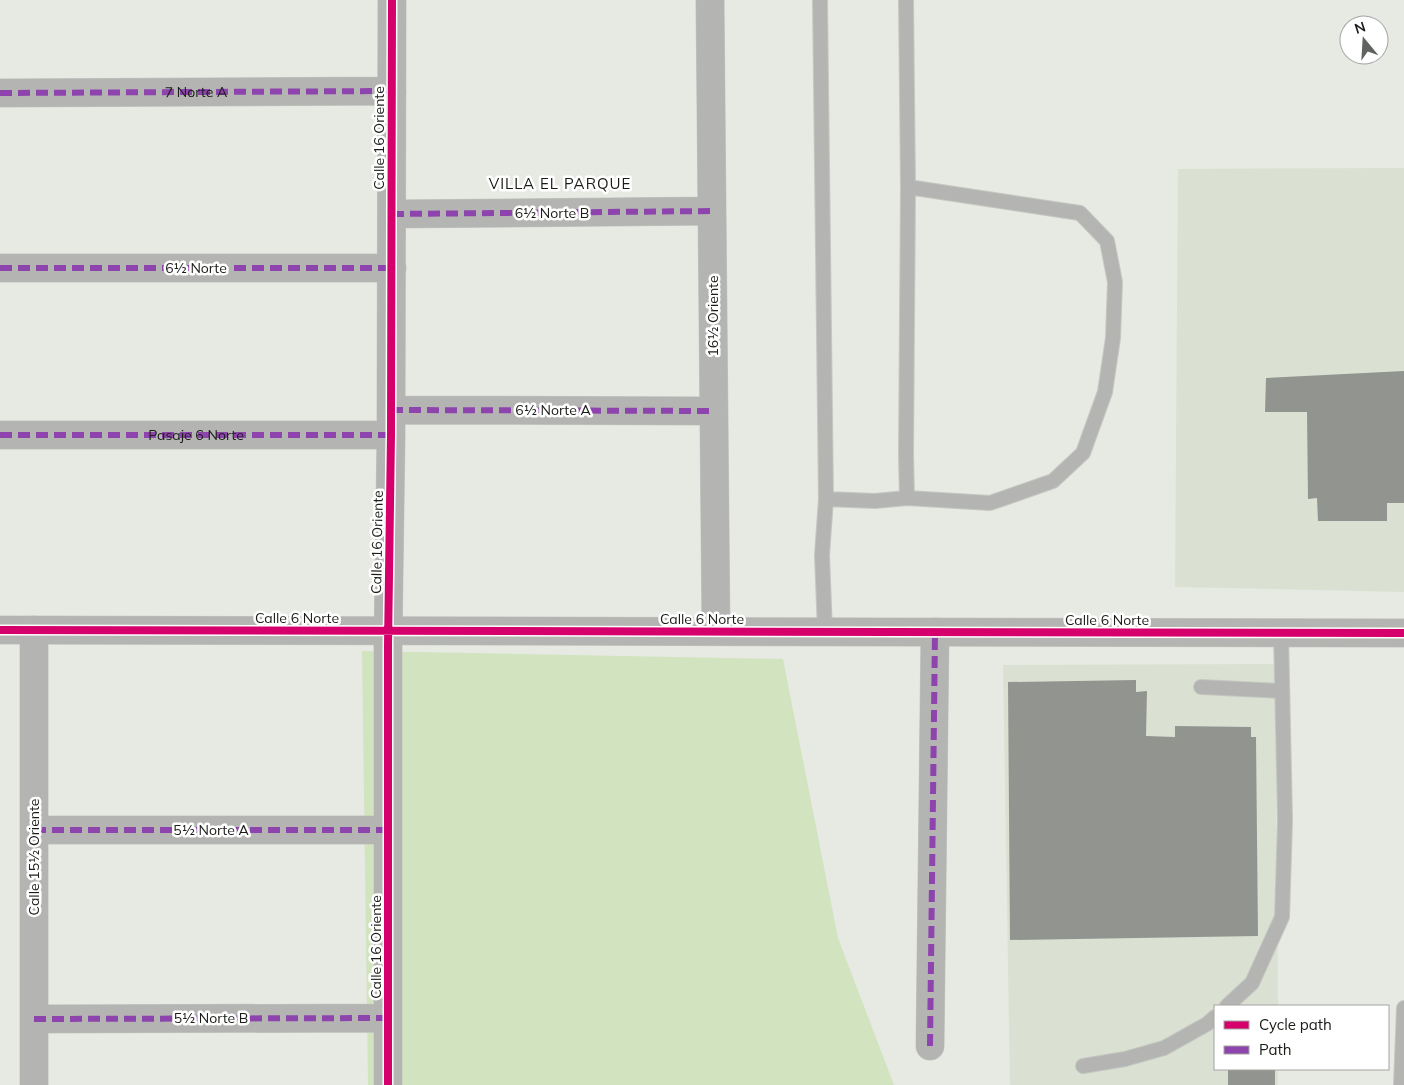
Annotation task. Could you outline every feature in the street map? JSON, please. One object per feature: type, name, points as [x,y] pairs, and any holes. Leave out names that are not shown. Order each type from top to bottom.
[{"type":"street","name":"Calle 16 Oriente","points":[[388,1085],[392,0]]},
{"type":"street","name":"16½ Oriente","points":[[710,0],[716,631]]},
{"type":"street","name":"7 Norte A","points":[[0,93],[392,92]]},
{"type":"street","name":"6½ Norte B","points":[[392,214],[712,211]]},
{"type":"street","name":"6½ Norte","points":[[0,268],[392,268]]},
{"type":"street","name":"6½ Norte A","points":[[391,422],[714,411]]},
{"type":"street","name":"Pasaje 6 Norte","points":[[0,435],[391,422]]},
{"type":"street","name":"Calle 6 Norte","points":[[0,630],[1404,633]]},
{"type":"street","name":"Calle 15½ Oriente","points":[[34,630],[34,1085]]},
{"type":"street","points":[[930,1046],[935,632]]},
{"type":"street","name":"5½ Norte A","points":[[34,830],[388,830]]},
{"type":"street","name":"5½ Norte B","points":[[34,1019],[388,1018]]},
{"type":"lane","points":[[820,0],[826,499],[822,555],[825,631]]},
{"type":"lane","points":[[906,0],[908,187],[907,498]]},
{"type":"lane","points":[[826,499],[875,501],[907,498],[990,502],[1053,481],[1083,453],[1105,392],[1113,338],[1115,282],[1107,241],[1080,213],[908,187]]},
{"type":"lane","points":[[1228,1005],[1252,983],[1282,917],[1285,820],[1281,633]]},
{"type":"lane","points":[[1201,687],[1282,691]]},
{"type":"lane","points":[[1401,1085],[1404,1008]]},
{"type":"lane","points":[[1083,1066],[1125,1059],[1164,1048],[1207,1024],[1214,1018]]},
{"type":"shaded area","points":[[1404,168],[1404,592],[1175,587],[1178,169]]},
{"type":"shaded area","points":[[1275,664],[1278,1005],[1214,1005],[1214,1070],[1278,1070],[1278,1085],[1010,1085],[1003,665]]},
{"type":"green space","points":[[362,651],[783,659],[838,938],[894,1085],[368,1085]]},
{"type":"building","points":[[1404,371],[1404,503],[1387,503],[1387,521],[1318,521],[1317,498],[1308,499],[1307,412],[1265,412],[1266,378]]},
{"type":"building","points":[[1136,680],[1136,692],[1147,691],[1146,736],[1175,737],[1175,726],[1251,727],[1251,737],[1256,737],[1258,936],[1010,940],[1008,682]]},
{"type":"building","points":[[1228,1070],[1275,1070],[1275,1085],[1228,1085]]},
{"type":"marked path","points":[[0,93],[392,91]]},
{"type":"marked path","points":[[392,214],[712,211]]},
{"type":"marked path","points":[[0,268],[392,268]]},
{"type":"marked path","points":[[391,410],[714,411]]},
{"type":"marked path","points":[[0,435],[391,435]]},
{"type":"marked path","points":[[930,1046],[935,632]]},
{"type":"marked path","points":[[34,830],[388,830]]},
{"type":"marked path","points":[[34,1019],[388,1018]]},
{"type":"cycle path","points":[[388,1085],[388,645],[391,435],[392,0]]},
{"type":"cycle path","points":[[0,630],[1404,633]]},
{"type":"district","name":"VILLA EL PARQUE","points":[[560,184]]}]
